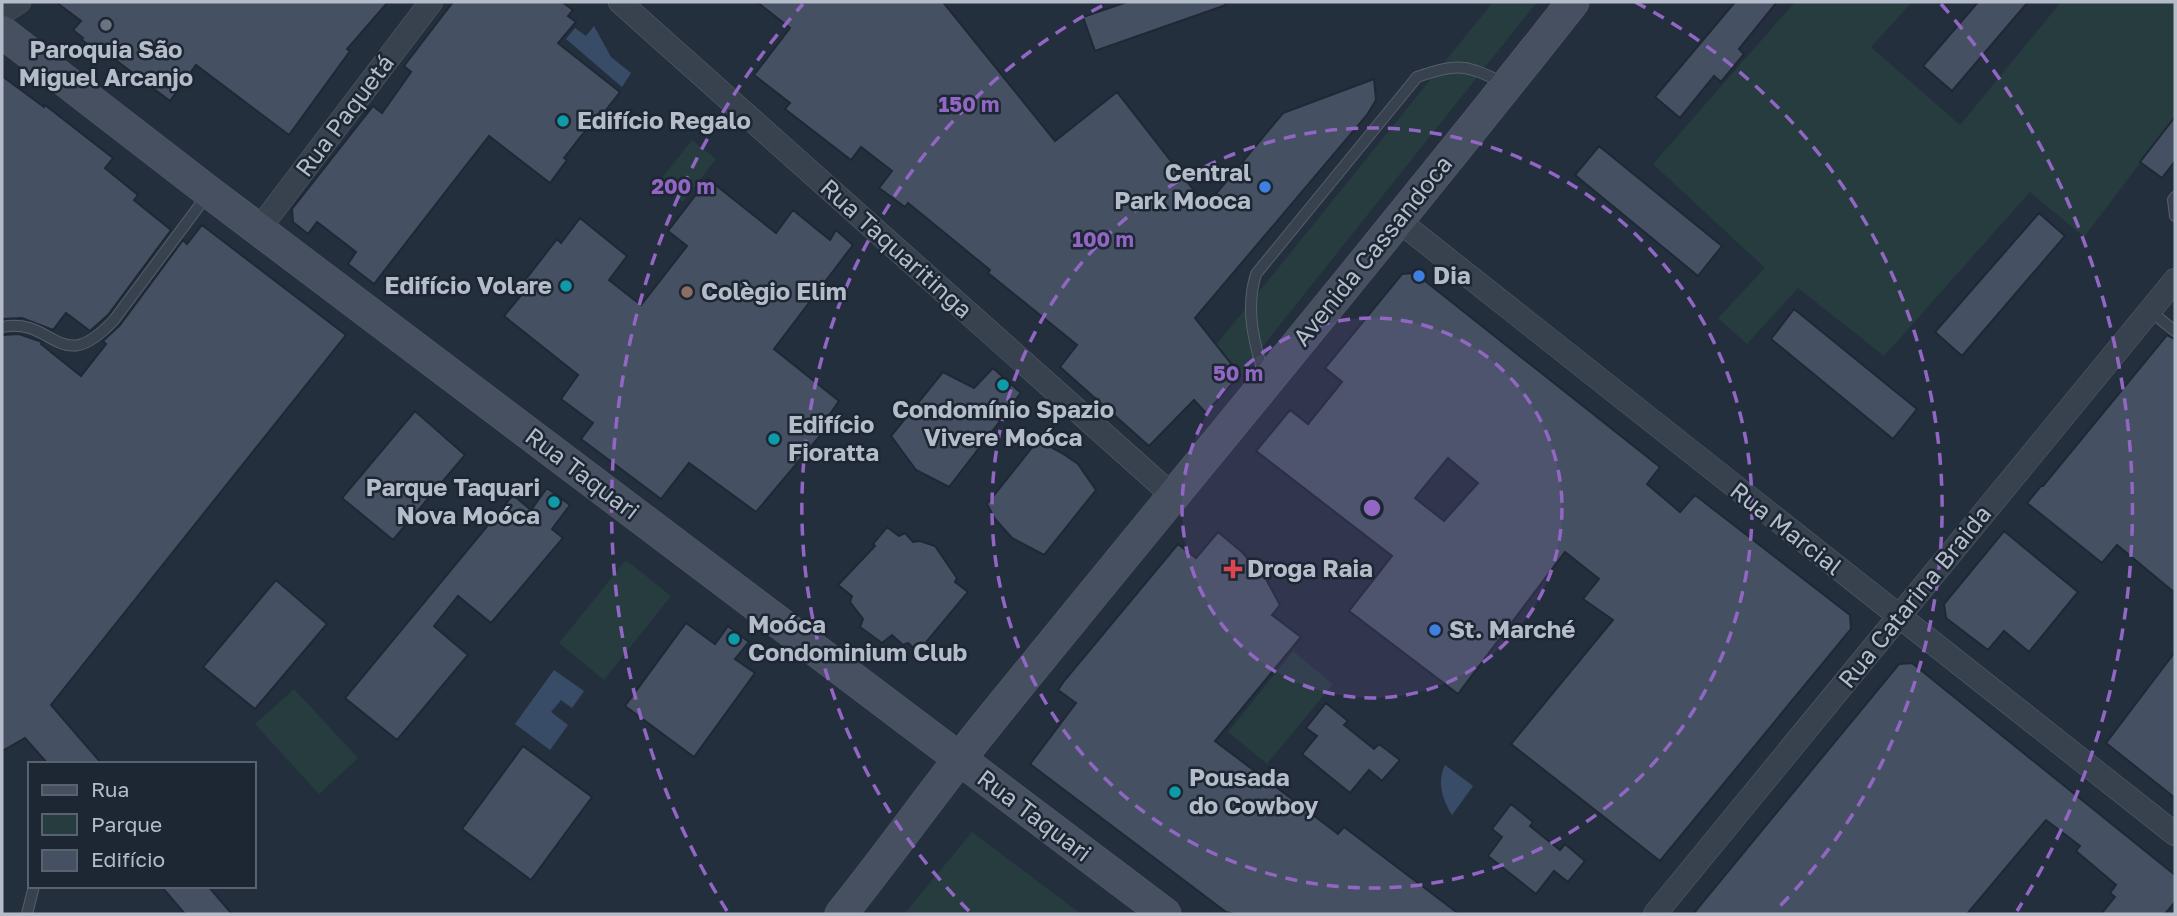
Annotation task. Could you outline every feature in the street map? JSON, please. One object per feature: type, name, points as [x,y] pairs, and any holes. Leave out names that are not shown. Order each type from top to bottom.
[{"type":"main road","name":"Avenida Cassandoca","points":[[841,914],[959,760],[1172,495],[1399,221],[1573,2]]},
{"type":"main road","name":"Rua Taquari","points":[[2,32],[209,192],[1165,914]]},
{"type":"street","points":[[2,13],[19,2]]},
{"type":"street","name":"Rua Paquetá","points":[[259,229],[431,2]]},
{"type":"street","name":"Rua Taquaritinga","points":[[620,2],[1172,495]]},
{"type":"street","name":"Rua Marcial","points":[[1399,221],[2175,834]]},
{"type":"street","name":"Rua Catarina Braida","points":[[1655,914],[2175,280]]},
{"type":"lane","points":[[1265,382],[1251,321],[1251,289],[1256,274],[1417,77],[1448,67],[1468,67],[1508,86]]},
{"type":"lane","points":[[2,327],[17,325],[31,328],[71,347],[85,344],[99,336],[114,320],[209,192]]},
{"type":"lane","points":[[2175,197],[2175,216]]},
{"type":"lane","points":[[2150,311],[2175,331]]},
{"type":"lane","points":[[27,914],[34,888]]},
{"type":"green space","points":[[1493,2],[1537,2],[1240,375],[1216,345]]},
{"type":"green space","points":[[1795,2],[1912,2],[1871,47],[1960,125],[2061,2],[2173,2],[2175,117],[2084,237],[2030,192],[1884,356],[1798,288],[1747,344],[1718,318],[1765,268],[1653,164]]},
{"type":"green space","points":[[692,140],[716,159],[683,202],[658,183]]},
{"type":"green space","points":[[626,560],[671,596],[604,680],[559,643]]},
{"type":"green space","points":[[1293,651],[1333,684],[1267,764],[1228,732]]},
{"type":"green space","points":[[294,689],[358,758],[319,794],[255,724]]},
{"type":"green space","points":[[972,832],[1080,913],[904,914]]},
{"type":"water","points":[[594,26],[611,57],[631,73],[622,87],[566,39],[575,28],[586,36]]},
{"type":"water","points":[[554,670],[584,691],[572,708],[561,700],[551,712],[568,725],[550,750],[515,724]]},
{"type":"water","points":[[1445,765],[1473,786],[1452,815],[1442,790],[1441,778]]},
{"type":"building","points":[[56,2],[388,2],[347,49],[350,51],[289,135],[196,65],[170,101],[105,52],[103,56],[82,40],[73,30],[81,21]]},
{"type":"building","points":[[453,2],[562,2],[573,10],[568,16],[576,22],[558,43],[620,92],[602,115],[600,112],[564,158],[567,160],[550,183],[489,136],[374,284],[348,264],[356,252],[317,222],[308,234],[293,222],[292,209],[373,106],[382,113],[411,72],[404,66]]},
{"type":"building","points":[[757,2],[943,2],[1055,141],[1117,92],[1206,206],[1283,113],[1374,79],[1376,100],[1367,115],[1195,318],[1240,375],[1206,413],[1194,400],[1149,446],[1060,367],[1077,345],[988,273],[990,270],[908,203],[905,207],[879,188],[892,171],[861,147],[851,160],[785,109],[790,103],[754,75],[790,28]]},
{"type":"building","points":[[1127,2],[1225,2],[1226,5],[1095,51],[1083,17]]},
{"type":"building","points":[[1735,2],[1777,2],[1739,49],[1744,54],[1721,82],[1714,76],[1680,118],[1655,97]]},
{"type":"building","points":[[1978,2],[2028,2],[1952,91],[1923,66]]},
{"type":"building","points":[[2,76],[44,107],[45,105],[113,158],[105,168],[138,195],[134,200],[171,230],[108,315],[90,331],[66,313],[53,330],[22,318],[2,319]]},
{"type":"building","points":[[2175,117],[2175,161],[2162,178],[2140,162]]},
{"type":"building","points":[[1599,146],[1722,246],[1698,276],[1575,175]]},
{"type":"building","points":[[708,179],[776,233],[793,210],[830,240],[836,230],[853,245],[774,349],[839,401],[830,414],[835,418],[756,512],[689,463],[661,499],[581,439],[593,423],[561,399],[578,375],[504,316],[524,292],[519,288],[557,239],[561,243],[580,218],[627,256],[609,280],[641,305],[687,246],[668,231]]},
{"type":"building","points":[[2039,213],[2065,236],[1962,356],[1935,332]]},
{"type":"building","points":[[202,225],[346,335],[51,705],[100,762],[46,762],[25,738],[2,751],[2,335],[19,334],[42,342],[41,344],[81,376],[106,344],[103,341],[120,325],[183,240],[187,244]]},
{"type":"building","points":[[1415,273],[1660,467],[1647,484],[1680,512],[1695,495],[1850,615],[1851,629],[1660,861],[1511,744],[1613,620],[1583,599],[1599,579],[1565,552],[1458,694],[1349,611],[1392,556],[1256,451],[1290,410],[1308,424],[1342,382],[1325,368],[1402,274]],"holes":[[[1448,458],[1478,483],[1444,521],[1415,498]]]},
{"type":"building","points":[[1794,309],[1917,409],[1893,439],[1771,339]]},
{"type":"building","points":[[2167,335],[2175,339],[2175,593],[2117,545],[2102,563],[2027,503]]},
{"type":"building","points":[[993,368],[1021,393],[1000,421],[949,487],[916,470],[891,436],[943,372],[974,388]]},
{"type":"building","points":[[415,411],[465,455],[393,540],[342,498]]},
{"type":"building","points":[[1038,440],[1078,464],[1096,490],[1044,555],[1012,538],[995,519],[987,504]]},
{"type":"building","points":[[547,488],[570,505],[552,529],[563,538],[491,623],[458,596],[434,626],[468,655],[397,740],[345,698],[513,495],[531,510]]},
{"type":"building","points":[[887,527],[899,536],[905,533],[913,542],[920,541],[935,546],[957,578],[955,582],[968,592],[918,652],[908,643],[903,645],[892,635],[882,643],[860,627],[863,619],[850,602],[852,596],[838,585],[875,546],[873,544]]},
{"type":"building","points":[[2004,531],[2078,592],[2029,652],[2004,631],[1988,650],[1946,618],[1944,604]]},
{"type":"building","points":[[1218,532],[1242,552],[1266,579],[1280,605],[1272,615],[1301,637],[1215,741],[1338,834],[1344,827],[1459,914],[1226,912],[1030,764],[1076,703],[1058,690],[1064,681],[1178,544],[1196,558]]},
{"type":"building","points":[[276,580],[327,624],[255,709],[203,667]]},
{"type":"building","points":[[686,623],[715,644],[728,626],[749,642],[735,659],[755,673],[694,757],[625,706]]},
{"type":"building","points":[[2175,652],[2175,798],[2106,743]]},
{"type":"building","points":[[1912,663],[2175,875],[2175,902],[2165,914],[2101,914],[2115,897],[2110,893],[2116,885],[2076,851],[2080,846],[2046,820],[1967,914],[1693,914],[1899,664]]},
{"type":"building","points":[[1326,703],[1348,721],[1344,725],[1374,749],[1379,744],[1400,760],[1382,781],[1369,770],[1350,793],[1302,754],[1317,736],[1306,728]]},
{"type":"building","points":[[523,746],[592,797],[531,880],[462,829]]},
{"type":"building","points":[[1511,804],[1533,822],[1530,826],[1560,850],[1565,844],[1585,861],[1568,882],[1554,871],[1536,894],[1488,856],[1502,837],[1492,829]]},
{"type":"building","points":[[163,888],[210,888],[232,914],[185,914]]},
{"type":"place","name":"Paroquia São Miguel Arcanjo","points":[[106,25]]},
{"type":"place","name":"Edifício Regalo","points":[[563,121]]},
{"type":"place","name":"Central Park Mooca","points":[[1265,187]]},
{"type":"place","name":"Dia","points":[[1419,276]]},
{"type":"place","name":"Edifício Volare","points":[[566,286]]},
{"type":"place","name":"Colègio Elim","points":[[687,292]]},
{"type":"place","name":"Condomínio Spazio Vivere Moóca","points":[[1003,385]]},
{"type":"place","name":"Edifício Fioratta","points":[[774,439]]},
{"type":"place","name":"Parque Taquari Nova Moóca","points":[[554,502]]},
{"type":"place","name":"Droga Raia","points":[[1233,569]]},
{"type":"place","name":"St. Marché","points":[[1435,630]]},
{"type":"place","name":"Moóca Condominium Club","points":[[734,639]]},
{"type":"place","name":"Pousada do Cowboy","points":[[1175,792]]}]
